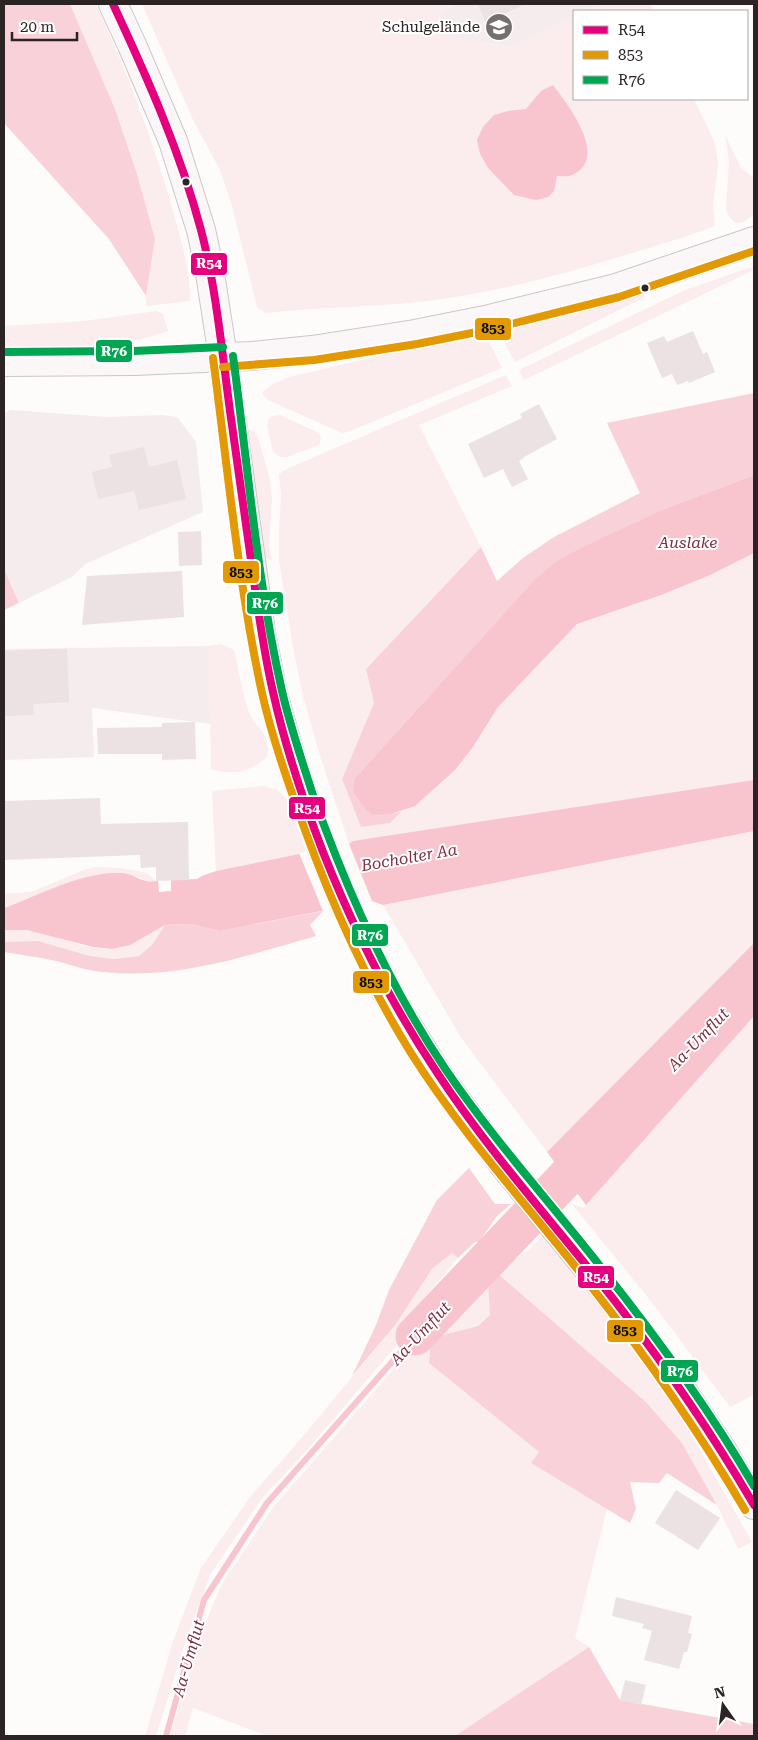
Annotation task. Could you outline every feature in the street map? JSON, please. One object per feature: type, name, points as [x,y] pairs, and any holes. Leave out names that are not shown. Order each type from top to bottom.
[{"type":"main road","points":[[112,4],[132,45],[173,142],[201,230],[209,267],[223,357],[255,594],[273,694],[291,762],[322,849],[346,907],[386,991],[438,1075],[503,1164],[560,1231],[618,1304],[684,1393],[722,1450],[754,1505]]},
{"type":"main road","points":[[4,362],[134,361],[251,356],[312,350],[415,334],[485,320],[616,288],[754,241]]},
{"type":"shaded area","points":[[4,4],[70,4],[115,109],[137,174],[155,239],[146,296],[109,239],[4,123]]},
{"type":"shaded area","points":[[70,4],[96,4],[119,57],[150,139],[168,194],[186,261],[190,301],[147,306],[146,296],[155,239],[137,174],[115,109]]},
{"type":"shaded area","points":[[142,4],[455,4],[438,13],[450,37],[513,47],[573,17],[573,100],[694,100],[715,143],[718,165],[713,206],[715,226],[585,267],[517,285],[472,294],[403,304],[265,313],[257,307],[232,206],[220,170],[194,122]]},
{"type":"shaded area","name":"Schulgelände","points":[[455,4],[602,4],[588,10],[573,10],[573,17],[513,47],[450,37],[438,13]]},
{"type":"shaded area","points":[[602,4],[650,4],[653,10],[588,10]]},
{"type":"shaded area","points":[[725,135],[741,168],[754,178],[754,214],[744,222],[735,223],[726,209],[729,161]]},
{"type":"shaded area","points":[[754,266],[754,270],[524,380],[519,370],[685,290]]},
{"type":"shaded area","points":[[641,290],[645,297],[515,362],[500,334],[503,326]]},
{"type":"shaded area","points":[[157,311],[163,314],[168,331],[128,342],[87,348],[4,352],[4,326],[84,321]]},
{"type":"shaded area","points":[[478,333],[486,336],[502,368],[348,432],[342,433],[268,400],[262,393],[271,385],[289,377]]},
{"type":"shaded area","points":[[506,375],[512,386],[419,425],[481,547],[366,669],[374,703],[342,779],[361,827],[390,823],[402,811],[416,805],[455,770],[473,747],[498,707],[577,624],[661,595],[708,576],[754,553],[754,780],[353,841],[349,844],[320,756],[303,696],[293,647],[279,560],[281,495],[279,475],[298,464]]},
{"type":"shaded area","points":[[754,393],[754,475],[667,508],[533,581],[355,778],[391,814],[402,811],[390,823],[361,827],[342,779],[374,703],[366,669],[481,547],[497,581],[523,558],[554,537],[640,493],[607,423]]},
{"type":"shaded area","points":[[11,410],[106,417],[162,415],[177,417],[196,442],[203,512],[85,564],[72,577],[19,603],[4,569],[4,413]]},
{"type":"shaded area","points":[[280,415],[319,433],[321,439],[319,445],[287,457],[280,457],[273,452],[267,426],[268,420],[272,416]]},
{"type":"shaded area","points":[[248,430],[254,431],[258,437],[270,480],[272,499],[269,545],[272,561],[265,557]]},
{"type":"shaded area","points":[[4,569],[19,603],[4,610]]},
{"type":"shaded area","points":[[221,644],[234,650],[242,690],[249,712],[265,736],[268,748],[267,757],[261,762],[248,769],[234,772],[211,769],[209,646]]},
{"type":"shaded area","points":[[209,646],[210,724],[92,708],[94,757],[4,760],[4,649]]},
{"type":"shaded area","points":[[264,786],[277,790],[288,800],[306,852],[288,858],[216,871],[212,791]]},
{"type":"shaded area","points":[[754,831],[754,943],[547,1152],[462,1039],[383,905]]},
{"type":"shaded area","points":[[97,867],[121,868],[147,873],[156,881],[147,881],[136,876],[99,874],[4,908],[4,894],[31,892],[84,870]]},
{"type":"shaded area","points":[[323,911],[310,925],[316,936],[237,958],[158,973],[104,972],[4,952],[4,942],[38,941],[90,956],[114,959],[139,956],[152,945],[165,925],[190,924],[220,931]]},
{"type":"shaded area","points":[[165,925],[152,945],[139,956],[114,959],[90,956],[38,941],[4,942],[4,930],[24,930],[93,948],[113,949],[133,943]]},
{"type":"shaded area","points":[[754,1016],[754,1395],[730,1407],[654,1305],[572,1204],[584,1208]]},
{"type":"shaded area","points":[[469,1168],[495,1204],[511,1204],[497,1216],[479,1242],[475,1242],[458,1258],[452,1253],[432,1269],[396,1324],[352,1376],[376,1325],[389,1290],[437,1200]]},
{"type":"shaded area","points":[[544,1234],[661,1387],[696,1443],[752,1542],[738,1549],[717,1505],[682,1443],[646,1402],[497,1273],[530,1249]]},
{"type":"shaded area","points":[[452,1253],[458,1258],[420,1303],[409,1331],[306,1451],[263,1497],[210,1575],[186,1640],[156,1736],[145,1736],[172,1644],[201,1568],[250,1497],[396,1324],[432,1269]]},
{"type":"shaded area","points":[[497,1273],[646,1402],[682,1443],[717,1505],[667,1473],[659,1483],[630,1482],[636,1509],[630,1523],[531,1463],[539,1452],[429,1363],[431,1338],[478,1326],[490,1315],[488,1284]]},
{"type":"shaded area","points":[[488,1284],[490,1315],[478,1326],[431,1338],[429,1362],[539,1452],[531,1463],[607,1509],[575,1638],[589,1647],[455,1736],[267,1736],[193,1708],[185,1736],[170,1736],[200,1635],[222,1584],[274,1506],[421,1338],[452,1324]]},
{"type":"shaded area","points":[[589,1647],[620,1700],[754,1724],[754,1736],[455,1736]]},
{"type":"water","points":[[553,85],[576,118],[587,144],[587,157],[583,167],[572,175],[557,176],[554,191],[548,197],[536,200],[514,195],[488,168],[480,154],[477,140],[483,127],[494,115],[526,109],[541,91]]},
{"type":"water","name":"Auslake","points":[[754,475],[754,553],[708,576],[661,595],[577,624],[498,707],[473,747],[455,770],[415,806],[391,814],[373,815],[365,809],[353,791],[355,778],[533,581],[557,561],[583,547],[667,508]]},
{"type":"water","name":"Bocholter Aa","points":[[754,780],[754,831],[383,905],[372,901],[220,931],[190,924],[165,925],[130,945],[112,949],[93,947],[27,930],[4,930],[4,908],[61,885],[106,873],[125,873],[147,881],[158,881],[159,892],[171,891],[171,880],[197,879],[216,871],[349,844],[353,841]]},
{"type":"water","points":[[754,943],[754,1016],[586,1205],[547,1152]]},
{"type":"pier","points":[[349,844],[372,901],[323,911],[299,853]]},
{"type":"building","points":[[478,4],[525,4],[486,23]]},
{"type":"building","points":[[693,331],[703,354],[707,352],[715,372],[689,383],[688,381],[677,385],[672,374],[662,378],[647,343],[664,336],[667,342]]},
{"type":"building","points":[[539,404],[557,439],[519,461],[528,479],[512,487],[503,469],[484,478],[468,444],[522,418],[520,414]]},
{"type":"building","points":[[144,447],[149,467],[177,460],[186,499],[139,510],[134,491],[98,499],[92,472],[112,467],[109,455]]},
{"type":"building","points":[[201,531],[202,565],[179,566],[178,532]]},
{"type":"building","points":[[182,571],[184,617],[82,625],[87,576]]},
{"type":"building","points":[[67,649],[69,702],[33,704],[34,715],[4,716],[4,651]]},
{"type":"building","points":[[195,722],[196,759],[162,760],[162,754],[98,754],[97,728],[162,727],[162,723]]},
{"type":"building","points":[[100,798],[101,824],[188,822],[189,880],[156,881],[156,867],[141,868],[140,855],[4,860],[4,801]]},
{"type":"building","points":[[676,1490],[720,1518],[698,1550],[655,1523]]},
{"type":"building","points":[[616,1597],[692,1616],[688,1633],[692,1634],[687,1652],[684,1652],[679,1669],[644,1660],[652,1631],[642,1628],[644,1624],[612,1616]]},
{"type":"building","points":[[625,1680],[646,1685],[641,1705],[620,1700]]},
{"type":"waterway","name":"Aa-Umflut","points":[[415,1336],[602,1140]]},
{"type":"waterway","name":"Aa-Umflut","points":[[166,1736],[204,1600],[267,1503],[415,1336]]},
{"type":"transit line","name":"R54","points":[[113,4],[173,143],[201,230],[215,297],[258,610],[269,676],[295,773],[347,910],[389,994],[438,1074],[480,1134],[655,1353],[706,1428],[754,1505]]},
{"type":"transit line","name":"853","points":[[223,367],[314,360],[417,344],[487,330],[619,297],[754,251]]},
{"type":"transit line","name":"R76","points":[[4,352],[134,351],[223,347]]},
{"type":"transit line","name":"R76","points":[[233,356],[259,566],[282,691],[292,730],[326,831],[371,937],[425,1038],[464,1096],[641,1319],[719,1429],[754,1486]]},
{"type":"transit line","name":"853","points":[[213,358],[246,610],[262,693],[276,747],[294,799],[318,865],[345,929],[393,1023],[431,1083],[473,1141],[629,1335],[670,1392],[745,1510]]},
{"type":"place","name":"Schulgelände","points":[[499,27]]}]
